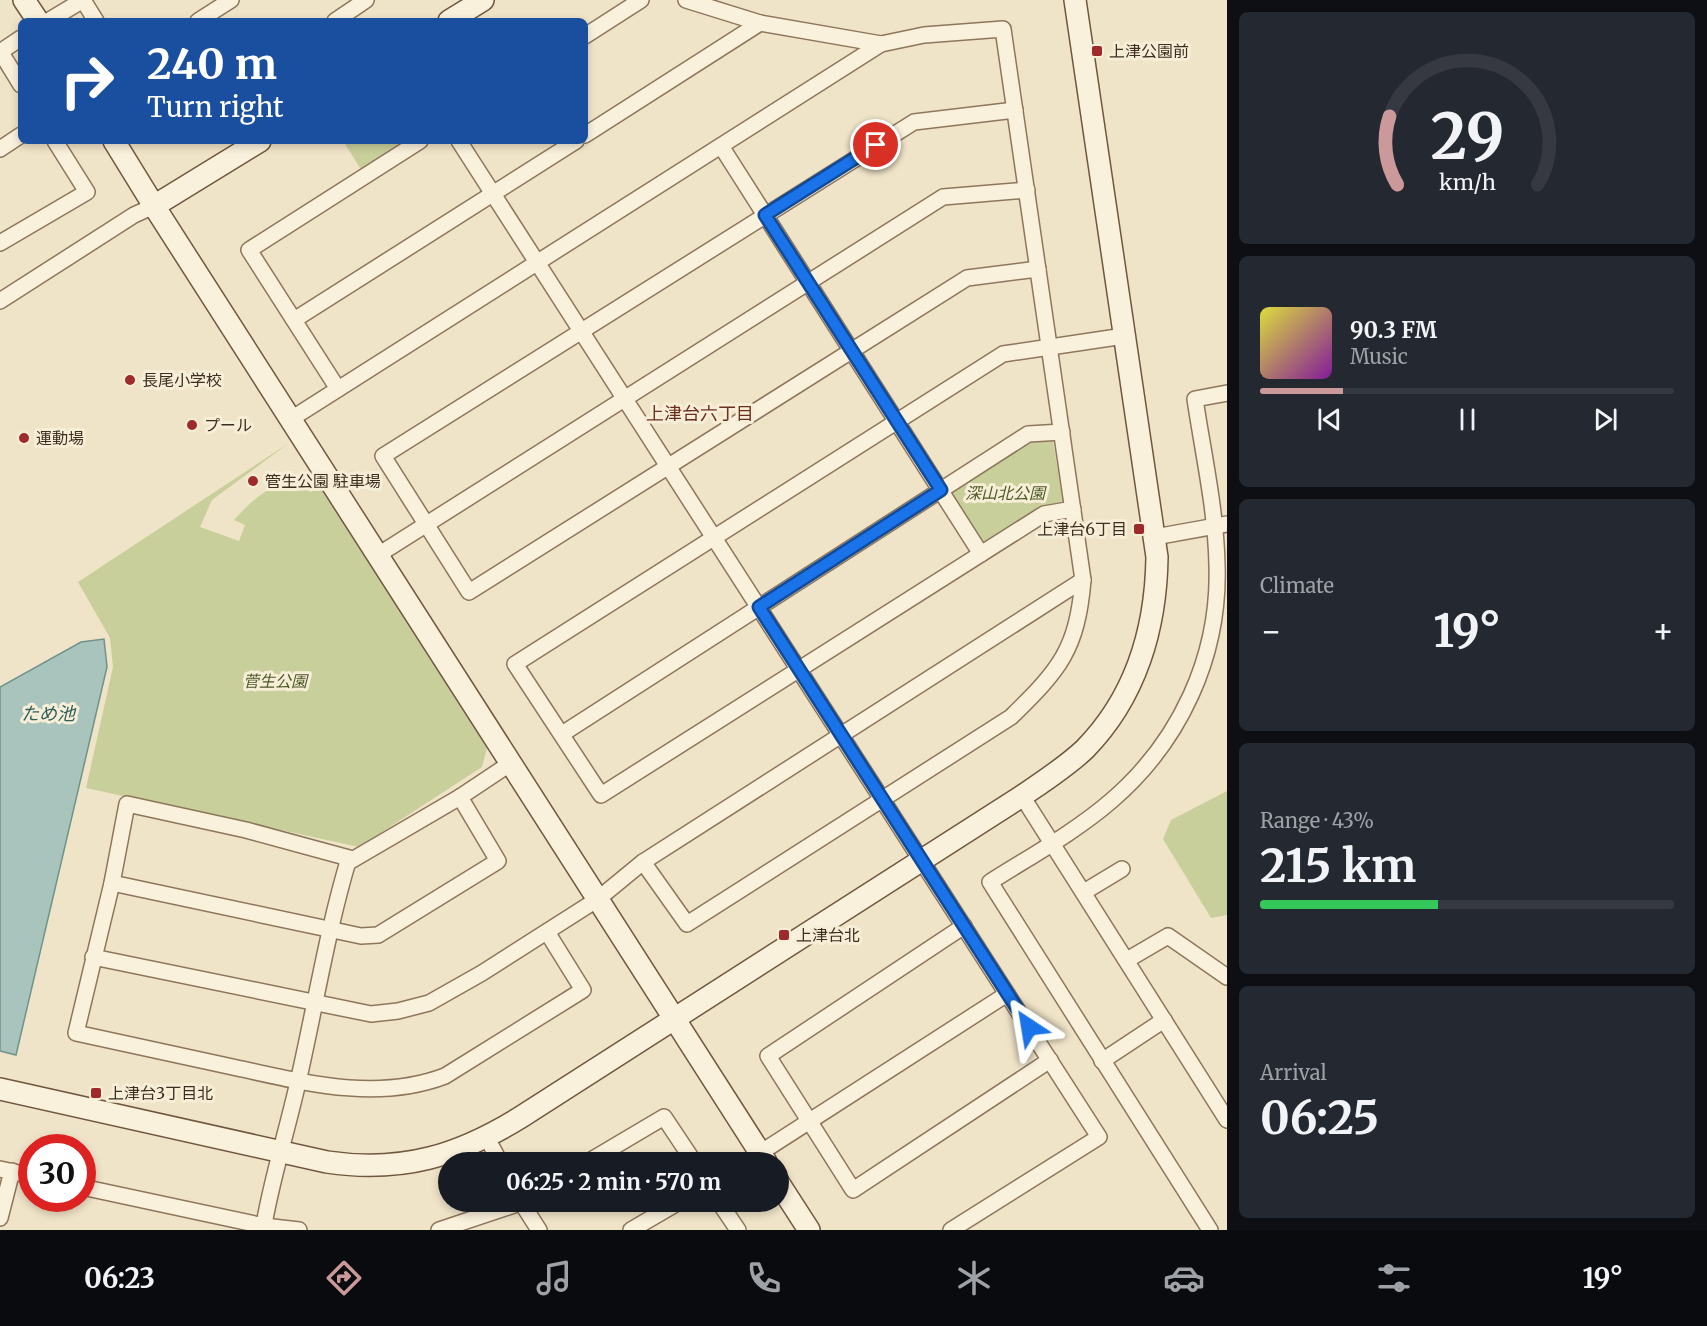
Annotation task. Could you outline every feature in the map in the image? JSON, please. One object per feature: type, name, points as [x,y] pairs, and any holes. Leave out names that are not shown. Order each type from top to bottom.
[{"type":"street","points":[[24,0],[36,18]]},
{"type":"street","points":[[53,18],[83,0],[94,18]]},
{"type":"street","points":[[203,18],[231,0]]},
{"type":"street","points":[[339,18],[366,0]]},
{"type":"street","points":[[454,18],[483,0]]},
{"type":"street","points":[[588,34],[641,0]]},
{"type":"street","points":[[643,862],[687,924],[1011,717],[1049,680],[1066,652],[1079,620],[1083,580],[1003,29],[924,36],[881,44],[760,23],[686,0]]},
{"type":"street","points":[[0,1089],[342,1164],[399,1165],[432,1159],[488,1138],[1022,795],[1084,749],[1102,729],[1133,679],[1150,631],[1157,557],[1075,0]]},
{"type":"street","points":[[588,133],[760,23]]},
{"type":"street","points":[[18,40],[0,52],[18,80]]},
{"type":"street","points":[[291,419],[881,44]]},
{"type":"street","points":[[1015,110],[914,122],[383,456],[469,592],[967,278],[1038,269]]},
{"type":"street","points":[[0,148],[18,137]]},
{"type":"street","points":[[0,243],[87,192],[57,144]]},
{"type":"street","points":[[116,144],[598,899],[753,1152]]},
{"type":"street","points":[[0,301],[134,215],[154,206],[255,144]]},
{"type":"street","points":[[338,389],[249,250],[415,144]]},
{"type":"street","points":[[461,144],[1099,1137],[951,1230]]},
{"type":"street","points":[[294,320],[571,144]]},
{"type":"street","points":[[720,146],[981,554]]},
{"type":"street","points":[[378,555],[943,197],[1027,190]]},
{"type":"street","points":[[1073,509],[1044,514],[601,795],[515,664],[1004,354],[1124,336]]},
{"type":"street","points":[[1210,1230],[990,882],[1111,801],[1141,773],[1166,741],[1185,710],[1211,639],[1221,525],[1195,399],[1227,393]]},
{"type":"street","points":[[562,734],[1028,434],[1062,432]]},
{"type":"street","points":[[1155,537],[1221,525]]},
{"type":"street","points":[[93,957],[371,1014],[398,1011],[429,1003],[547,932],[598,899],[643,862],[1083,580]]},
{"type":"street","points":[[1211,639],[1227,644]]},
{"type":"street","points":[[347,863],[460,797],[511,763]]},
{"type":"street","points":[[1022,795],[1225,1113]]},
{"type":"street","points":[[112,883],[361,936],[378,935],[434,903],[498,861],[460,797]]},
{"type":"street","points":[[263,1228],[282,1151],[298,1081],[347,863],[349,858],[258,833],[127,804],[112,883],[76,1033],[298,1081],[377,1090],[425,1084],[445,1076],[582,990],[547,932]]},
{"type":"street","points":[[1084,892],[1122,869]]},
{"type":"street","points":[[964,926],[768,1056],[853,1190],[1050,1060]]},
{"type":"street","points":[[1127,960],[1168,936],[1227,977]]},
{"type":"street","points":[[769,1152],[810,1122],[1007,994]]},
{"type":"street","points":[[1102,1061],[1164,1020]]},
{"type":"street","points":[[605,1152],[664,1117],[687,1152]]},
{"type":"street","points":[[488,1138],[495,1152]]},
{"type":"street","points":[[0,1218],[6,1170]]},
{"type":"street","points":[[96,1190],[263,1228],[299,1230]]},
{"type":"street","points":[[789,1199],[809,1230]]},
{"type":"street","points":[[439,1230],[492,1212]]},
{"type":"street","points":[[528,1212],[539,1230]]},
{"type":"street","points":[[631,1230],[662,1212]]},
{"type":"street","points":[[726,1212],[738,1230]]},
{"type":"green space","points":[[345,144],[404,144],[362,171]]},
{"type":"green space","name":"深山北公園","points":[[1049,438],[1053,441],[1063,501],[1044,506],[987,542],[980,541],[952,495],[953,488],[1029,440]]},
{"type":"green space","name":"菅生公園","points":[[289,443],[212,500],[200,527],[239,541],[245,525],[234,520],[262,494],[292,482],[319,479],[487,748],[482,767],[359,847],[86,788],[113,667],[110,638],[78,582]]},
{"type":"green space","points":[[1227,791],[1227,915],[1211,918],[1163,839],[1171,820]]},
{"type":"water","name":"ため池","points":[[104,639],[107,667],[16,1055],[0,1051],[0,687],[81,642]]},
{"type":"place","name":"上津公園前","points":[[1097,51]]},
{"type":"place","name":"長尾小学校","points":[[130,380]]},
{"type":"place","name":"プール","points":[[192,425]]},
{"type":"place","name":"運動場","points":[[24,438]]},
{"type":"place","name":"管生公園 駐車場","points":[[253,481]]},
{"type":"place","name":"上津台6丁目","points":[[1139,529]]},
{"type":"place","name":"上津台北","points":[[784,935]]},
{"type":"place","name":"上津台3丁目北","points":[[96,1093]]},
{"type":"district","name":"上津台六丁目","points":[[700,414]]},
{"type":"route","points":[[876,145],[765,215],[941,490],[759,607],[1029,1027]]}]
